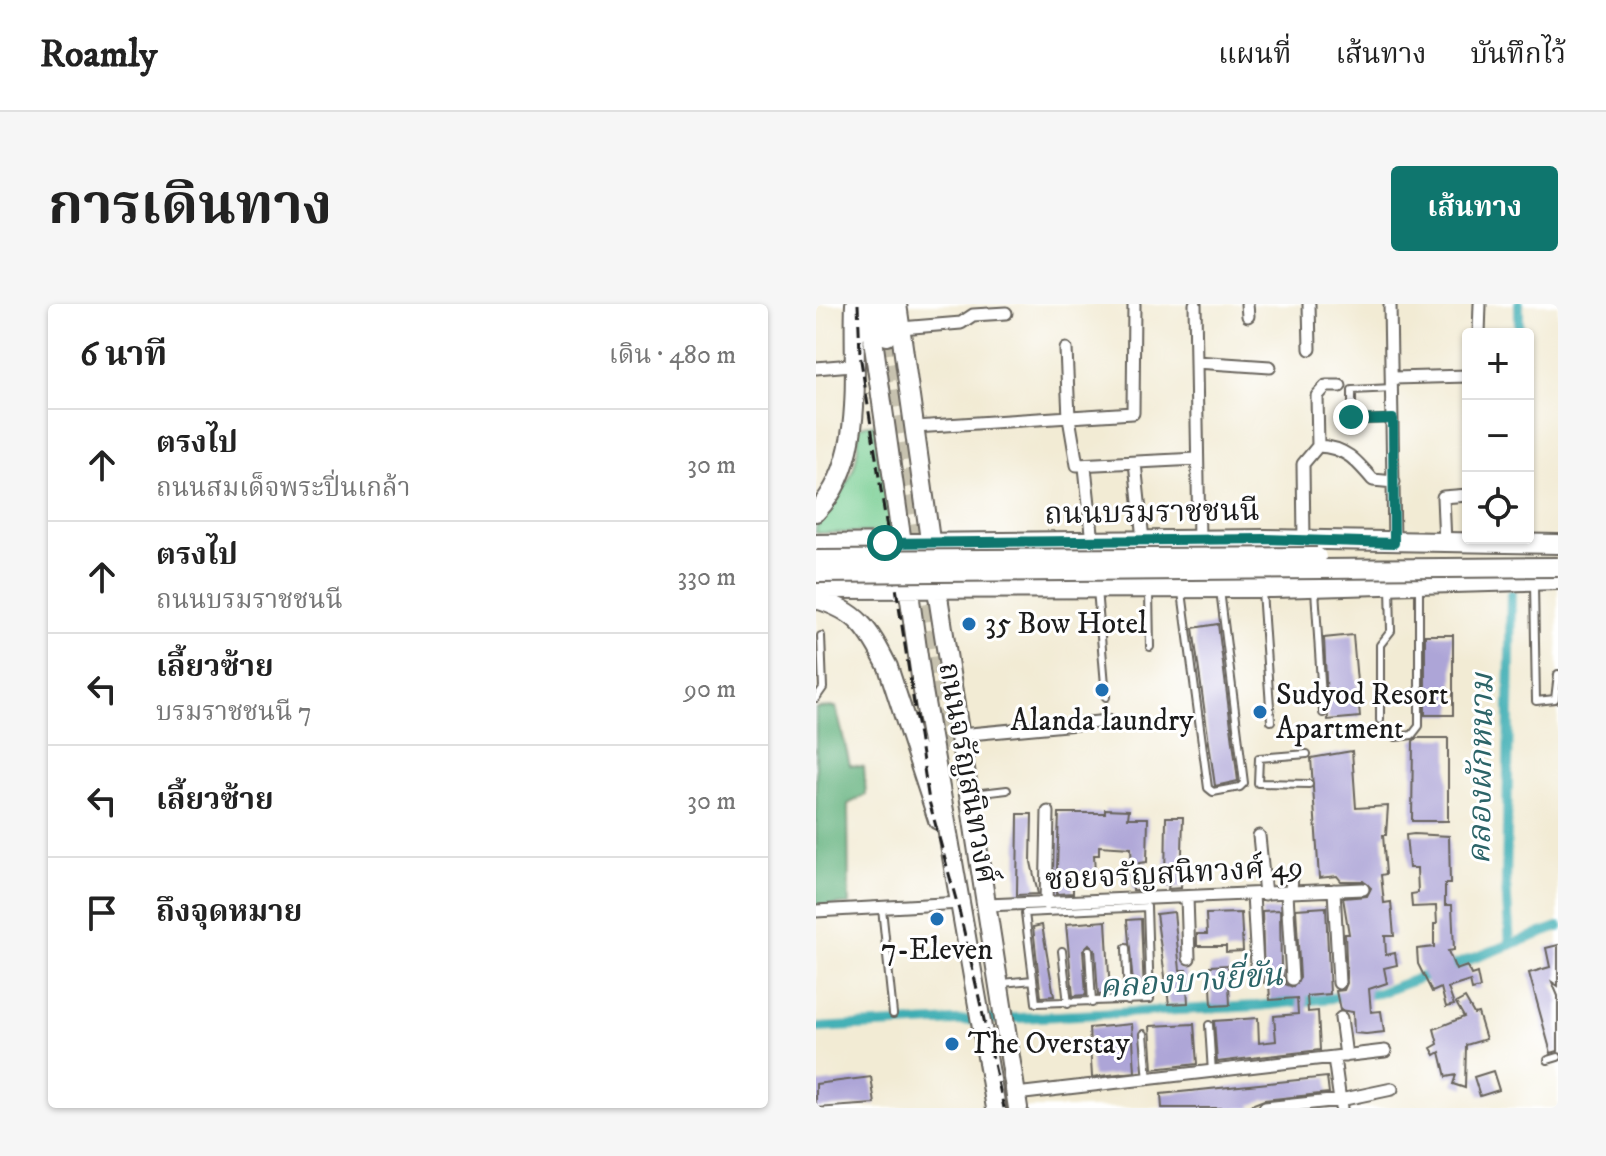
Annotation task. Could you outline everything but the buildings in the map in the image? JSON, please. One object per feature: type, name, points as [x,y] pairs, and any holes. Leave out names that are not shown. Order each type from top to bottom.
[{"type":"main road","points":[[816,512],[843,472],[853,411],[855,304]]},
{"type":"main road","name":"ถนนจรัญสนิทวงศ์","points":[[868,304],[891,336]]},
{"type":"main road","name":"ถนนจรัญสนิทวงศ์","points":[[882,304],[915,427],[937,590],[951,746],[1009,1103]]},
{"type":"main road","name":"ถนนจรัญสนิทวงศ์","points":[[897,304],[883,422],[908,589],[951,746],[969,794],[999,984],[993,1017]]},
{"type":"main road","points":[[853,411],[872,414],[883,422]]},
{"type":"main road","name":"ถนนบรมราชชนนี","points":[[816,544],[1143,540],[1558,544]]},
{"type":"main road","points":[[1042,543],[1024,560],[1024,572],[1033,584],[1044,589]]},
{"type":"main road","name":"ถนนบรมราชชนนี","points":[[816,557],[1291,554],[1374,543]]},
{"type":"main road","points":[[979,544],[967,550],[960,561],[960,573],[969,585],[981,590]]},
{"type":"main road","points":[[816,557],[1558,555]]},
{"type":"main road","points":[[816,576],[1558,567]]},
{"type":"main road","name":"ถนนบรมราชชนนี","points":[[816,589],[1097,589],[1292,574],[1386,583]]},
{"type":"main road","name":"ถนนบรมราชชนนี","points":[[816,576],[1156,583],[1181,588],[1558,580]]},
{"type":"main road","points":[[816,599],[847,609],[878,646],[951,852]]},
{"type":"main road","name":"ถนนจรัญสนิทวงศ์","points":[[951,746],[951,852],[961,903],[993,1017],[1009,1103]]},
{"type":"street","points":[[915,427],[1133,413],[1134,304]]},
{"type":"street","points":[[1195,304],[1199,540]]},
{"type":"street","points":[[1309,304],[1310,349]]},
{"type":"street","points":[[1390,304],[1394,543]]},
{"type":"street","points":[[1479,328],[1480,304]]},
{"type":"street","points":[[891,336],[961,323],[973,315],[1006,313]]},
{"type":"street","points":[[1066,349],[1074,462],[1085,467],[1197,459]]},
{"type":"street","points":[[1196,362],[1270,367]]},
{"type":"street","points":[[816,368],[852,365]]},
{"type":"street","points":[[1393,383],[1462,377]]},
{"type":"street","points":[[1304,540],[1303,464],[1318,446],[1317,396],[1326,386],[1340,386]]},
{"type":"street","points":[[1318,446],[1339,449],[1353,456],[1373,480],[1394,482]]},
{"type":"street","points":[[1135,463],[1143,540]]},
{"type":"street","points":[[1085,467],[1093,542]]},
{"type":"street","points":[[1445,543],[1443,497],[1462,495]]},
{"type":"street","points":[[951,746],[1109,721]]},
{"type":"street","points":[[1046,904],[1048,812]]},
{"type":"street","points":[[1257,965],[1259,836]]},
{"type":"street","points":[[1292,874],[1289,892],[1292,979]]},
{"type":"street","name":"ซอยจรัญสนิทวงศ์ 49","points":[[987,905],[1363,889]]},
{"type":"street","points":[[1334,890],[1339,983]]},
{"type":"street","points":[[1187,897],[1189,958]]},
{"type":"street","points":[[816,911],[961,903]]},
{"type":"street","points":[[1341,1018],[1341,1104]]},
{"type":"street","points":[[1009,1103],[1148,1081],[1385,1051]]},
{"type":"street","points":[[1265,1108],[1341,1104],[1392,1089]]},
{"type":"lane","points":[[1393,383],[1355,389],[1351,394],[1352,420],[1393,419]]},
{"type":"lane","points":[[1534,580],[1536,701],[1555,699],[1558,674]]},
{"type":"lane","points":[[1396,737],[1412,735],[1419,726],[1419,581]]},
{"type":"lane","points":[[1150,647],[1156,583]]},
{"type":"lane","points":[[1380,720],[1380,645],[1391,631],[1386,583]]},
{"type":"lane","points":[[1315,586],[1323,713]]},
{"type":"lane","points":[[1181,588],[1208,788],[1213,792],[1240,787],[1244,783],[1220,588]]},
{"type":"lane","points":[[1262,588],[1271,721]]},
{"type":"lane","points":[[1097,589],[1106,697]]},
{"type":"lane","points":[[816,698],[822,691],[821,636]]},
{"type":"lane","points":[[1307,754],[1261,757],[1257,760],[1258,783],[1309,784]]},
{"type":"lane","points":[[969,794],[1007,790]]},
{"type":"lane","points":[[1145,906],[1148,909],[1149,1000],[1038,1004],[1033,980],[1025,913],[1145,906]]},
{"type":"lane","points":[[882,908],[893,1014]]},
{"type":"lane","points":[[1126,948],[1128,1001]]},
{"type":"lane","points":[[1089,950],[1092,1003]]},
{"type":"lane","points":[[1062,951],[1068,1004]]},
{"type":"lane","points":[[999,984],[1033,980]]},
{"type":"lane","points":[[1209,1025],[1212,1073]]},
{"type":"lane","points":[[1144,1034],[1148,1081]]},
{"type":"lane","points":[[1548,1060],[1558,1057]]},
{"type":"green space","points":[[877,425],[895,532],[816,533],[820,518],[852,473],[859,427]]},
{"type":"green space","points":[[836,707],[850,765],[864,767],[866,795],[848,804],[849,904],[816,906],[816,708]]},
{"type":"waterway","name":"คลองผักหนาม","points":[[1519,304],[1519,328]]},
{"type":"waterway","name":"คลองผักหนาม","points":[[1510,945],[1506,885],[1511,594]]},
{"type":"waterway","name":"คลองบางยี่ขัน","points":[[816,1028],[1258,1006],[1379,993],[1558,927]]},
{"type":"tunnel","points":[[887,336],[951,748]]},
{"type":"railway","points":[[858,304],[860,354],[929,801],[960,914],[1004,1108]]},
{"type":"place","name":"35 Bow Hotel","points":[[969,624]]},
{"type":"place","name":"Alanda laundry","points":[[1102,690]]},
{"type":"place","name":"Sudyod Resort Apartment","points":[[1260,712]]},
{"type":"place","name":"7-Eleven","points":[[937,919]]},
{"type":"place","name":"The Overstay","points":[[952,1044]]},
{"type":"route","points":[[885,543],[1265,539],[1394,543],[1393,419],[1352,420],[1351,417]]}]
